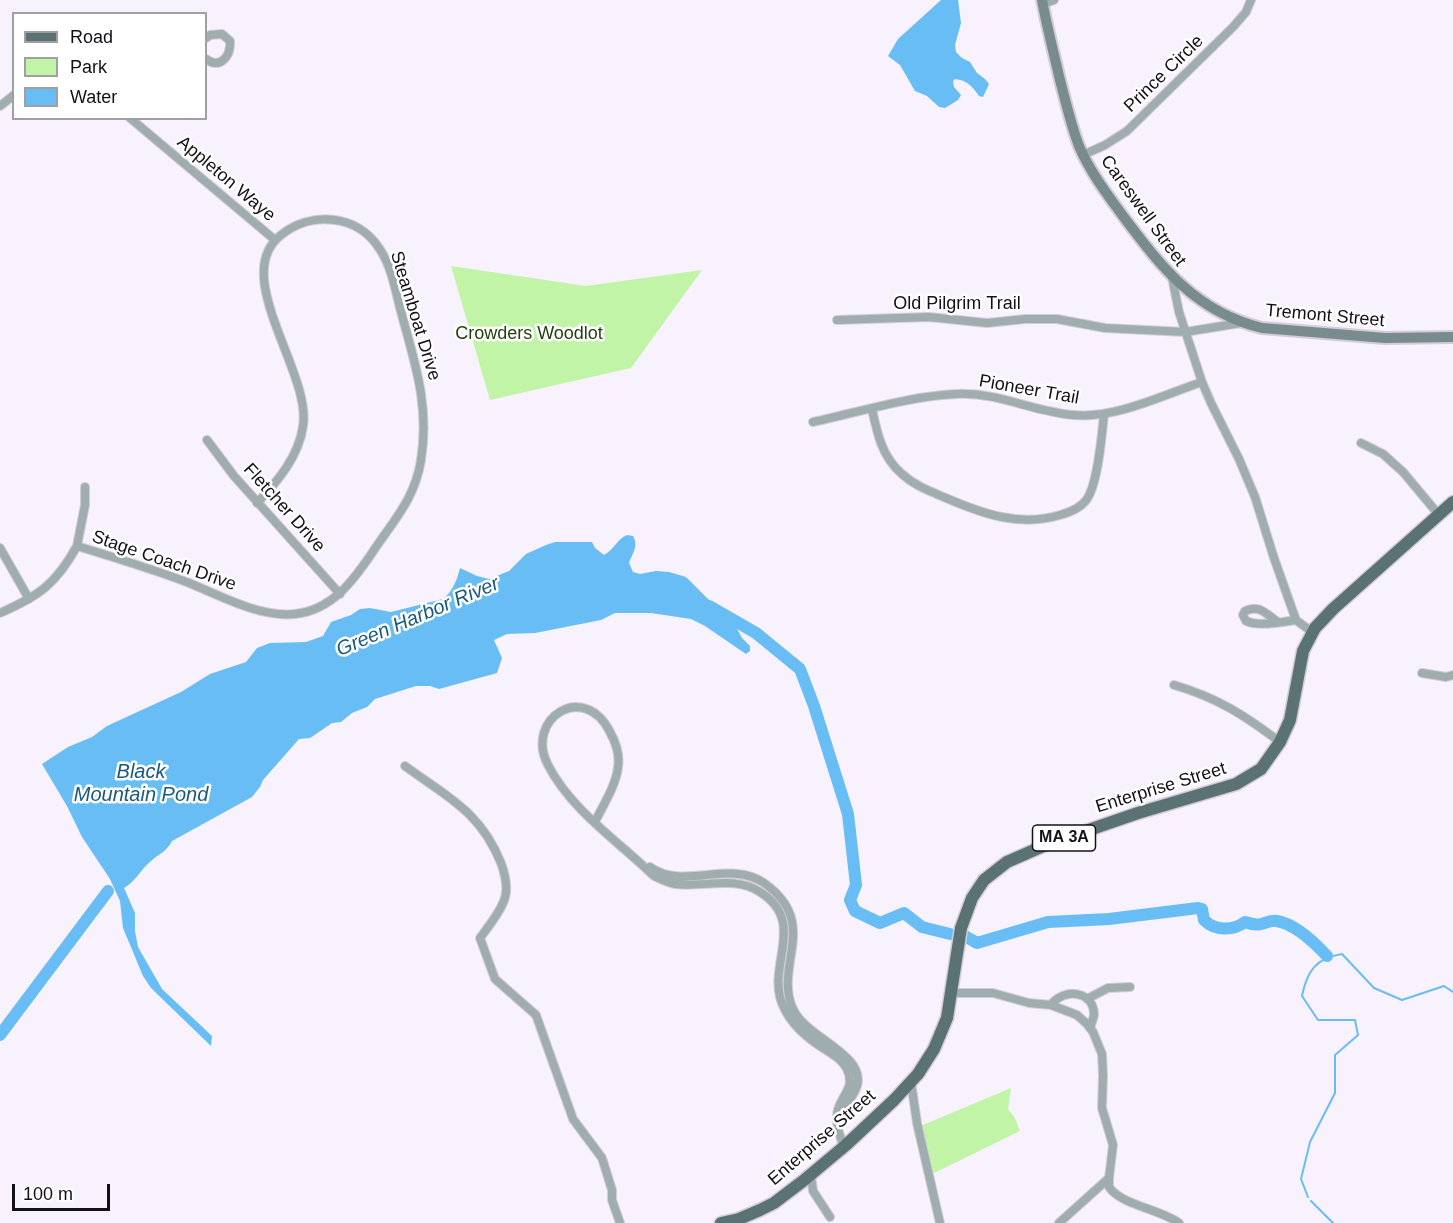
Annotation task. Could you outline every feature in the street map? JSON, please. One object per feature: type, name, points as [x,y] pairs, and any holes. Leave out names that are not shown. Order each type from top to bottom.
[{"type":"main road","name":"Careswell Street","points":[[1042,2],[1068,114],[1083,155],[1110,199],[1172,277]]},
{"type":"main road","name":"Tremont Street","points":[[1172,277],[1202,302],[1243,322],[1277,330],[1354,337],[1453,337]]},
{"type":"main road","name":"Enterprise Street","points":[[722,1223],[749,1215],[767,1206],[811,1175],[844,1147],[911,1082],[934,1048],[943,1028],[951,993],[958,941],[966,912],[979,885],[996,869],[1023,855],[1078,833],[1236,784],[1261,769],[1280,742],[1290,720],[1301,661],[1312,632],[1333,609],[1453,502]]},
{"type":"street","points":[[1042,2],[1054,0]]},
{"type":"street","name":"Prince Circle","points":[[1083,155],[1105,146],[1134,124],[1233,27],[1246,12],[1251,0]]},
{"type":"street","points":[[207,37],[222,34],[230,41],[230,49],[228,56],[222,62],[213,63],[207,60]]},
{"type":"street","points":[[0,106],[12,97]]},
{"type":"street","name":"Appleton Waye","points":[[132,120],[275,240]]},
{"type":"street","name":"Steamboat Drive","points":[[275,240],[290,228],[309,220],[342,221],[367,233],[384,257],[421,383],[423,443],[415,486],[405,506],[352,581],[340,594]]},
{"type":"street","points":[[257,503],[290,462],[301,435],[304,417],[302,397],[264,290],[264,263],[275,240]]},
{"type":"street","name":"Careswell Street","points":[[1172,277],[1185,332],[1202,382],[1256,497],[1296,620]]},
{"type":"street","name":"Old Pilgrim Trail","points":[[837,320],[929,317],[987,323],[1025,319],[1057,319],[1105,328],[1185,332],[1243,322]]},
{"type":"street","name":"Pioneer Trail","points":[[813,422],[927,397],[978,394],[1056,413],[1081,416],[1104,414],[1202,382]]},
{"type":"street","points":[[872,409],[877,432],[886,454],[897,469],[912,482],[971,509],[995,517],[1019,520],[1037,520],[1067,513],[1087,499],[1094,482],[1104,414]]},
{"type":"street","name":"Fletcher Drive","points":[[207,440],[257,503],[340,594]]},
{"type":"street","points":[[1361,443],[1383,454],[1403,472],[1438,515]]},
{"type":"street","points":[[77,546],[85,506],[85,487]]},
{"type":"street","name":"Stage Coach Drive","points":[[0,613],[46,588],[56,579],[77,546],[116,557],[245,605],[277,614],[307,612],[340,594]]},
{"type":"street","points":[[0,548],[29,599]]},
{"type":"street","points":[[1278,622],[1296,620],[1312,632]]},
{"type":"street","points":[[1422,673],[1446,677],[1453,675]]},
{"type":"street","points":[[1174,685],[1232,707],[1280,742]]},
{"type":"street","points":[[595,822],[617,775],[619,759],[617,747],[607,727],[594,712],[585,708],[568,707],[553,716],[547,725],[542,743],[547,763],[564,792],[578,808],[654,876],[668,883],[690,880],[736,883],[764,889],[773,902],[789,948],[779,987],[793,1023],[805,1035],[840,1055],[847,1069],[849,1088],[836,1115],[844,1147]]},
{"type":"street","points":[[405,766],[479,823],[496,851],[506,875],[505,902],[480,938],[495,979],[536,1015],[573,1119],[602,1158],[620,1223]]},
{"type":"street","points":[[1087,999],[1108,988],[1130,987]]},
{"type":"street","points":[[951,993],[993,993],[1029,1003],[1051,1005],[1077,1015],[1090,1028],[1102,1054],[1102,1108],[1113,1145],[1109,1186],[1115,1194],[1163,1213],[1179,1223]]},
{"type":"street","points":[[1051,1005],[1059,995],[1064,994],[1076,994],[1087,999],[1094,1012],[1090,1028]]},
{"type":"street","points":[[911,1082],[917,1123],[940,1223]]},
{"type":"street","points":[[811,1175],[813,1191],[830,1217]]},
{"type":"street","points":[[1059,1223],[1109,1178]]},
{"type":"green space","name":"Crowders Woodlot","points":[[451,266],[586,286],[702,270],[631,368],[490,400]]},
{"type":"green space","points":[[1011,1088],[1008,1109],[1015,1118],[1020,1131],[932,1174],[918,1127]]},
{"type":"water","points":[[941,0],[958,0],[961,23],[955,45],[956,52],[970,62],[977,73],[989,84],[983,97],[979,96],[966,82],[955,79],[954,87],[961,95],[958,100],[945,108],[939,107],[927,96],[915,91],[900,65],[888,56],[898,39]]},
{"type":"water","name":"Black Mountain Pond","points":[[627,535],[635,539],[629,563],[633,572],[640,574],[656,571],[669,572],[686,577],[736,627],[750,646],[750,651],[746,654],[691,619],[651,613],[615,613],[601,620],[535,633],[507,634],[494,640],[502,658],[497,673],[439,689],[430,686],[416,686],[375,699],[367,707],[352,713],[341,722],[332,723],[310,738],[299,739],[263,780],[252,797],[172,841],[124,888],[135,913],[138,947],[162,989],[212,1036],[211,1046],[151,988],[143,976],[123,928],[120,901],[110,879],[82,837],[42,764],[68,747],[92,737],[107,726],[181,692],[210,674],[246,662],[257,648],[270,643],[306,642],[323,636],[331,622],[360,609],[370,608],[391,612],[443,599],[454,585],[460,568],[489,579],[509,571],[526,554],[555,542],[592,542],[595,548],[604,555]]},
{"type":"waterway","name":"Green Harbor River","points":[[709,606],[756,633],[800,669],[848,814],[856,885],[850,900],[855,911],[880,923],[904,913],[922,927],[950,934]]},
{"type":"waterway","name":"Green Harbor River","points":[[0,1035],[108,891]]},
{"type":"waterway","name":"Green Harbor River","points":[[963,935],[977,943],[1048,922],[1109,919],[1198,908],[1202,909],[1204,920],[1208,924],[1224,929],[1245,922],[1256,925],[1273,921],[1284,923],[1304,935],[1327,956]]},
{"type":"waterway","points":[[1308,1197],[1301,1179],[1310,1142],[1335,1093],[1335,1055],[1358,1035],[1355,1020],[1318,1020],[1302,996],[1307,979],[1314,967],[1325,959],[1342,954],[1374,988],[1402,1000],[1444,986],[1453,992]]},
{"type":"waterway","points":[[1311,1201],[1333,1223]]}]
